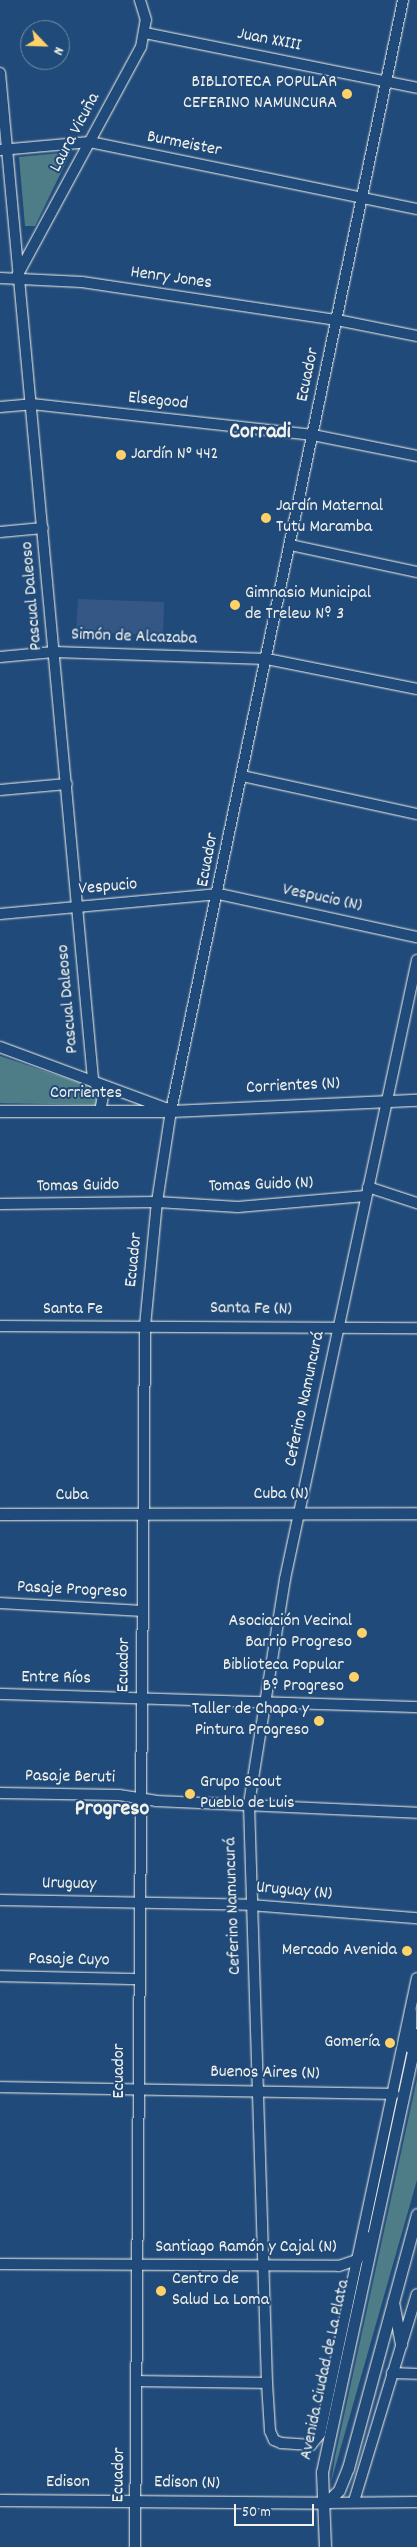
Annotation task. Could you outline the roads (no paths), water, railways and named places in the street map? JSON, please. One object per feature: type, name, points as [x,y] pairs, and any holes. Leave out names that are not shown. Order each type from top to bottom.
[{"type":"street","points":[[140,0],[145,33]]},
{"type":"street","name":"Ecuador","points":[[135,2547],[138,2382],[135,2264],[138,1798],[143,1612],[145,1326],[157,1202],[171,1111],[219,894],[266,658],[403,0]]},
{"type":"street","name":"Juan XXIII","points":[[145,33],[417,88]]},
{"type":"street","name":"Laura Vicuña","points":[[17,276],[90,142],[145,33]]},
{"type":"street","name":"Pascual Daleoso","points":[[0,73],[3,150],[32,404],[93,1080],[103,1096],[100,1111]]},
{"type":"street","name":"Burmeister","points":[[3,150],[90,142],[417,209]]},
{"type":"street","name":"Henry Jones","points":[[0,278],[17,276],[337,320],[417,336]]},
{"type":"street","name":"Elsegood","points":[[0,407],[32,404],[313,435],[417,456]]},
{"type":"street","points":[[0,532],[44,528]]},
{"type":"street","points":[[290,545],[417,572]]},
{"type":"street","name":"Simón de Alcazaba","points":[[0,657],[54,652],[266,658],[417,689]]},
{"type":"street","points":[[242,776],[417,814]]},
{"type":"street","points":[[0,790],[67,784]]},
{"type":"street","name":"Vespucio","points":[[0,914],[219,894]]},
{"type":"street","name":"Vespucio (N)","points":[[219,894],[417,937]]},
{"type":"street","name":"Ceferino Namuncurá","points":[[281,2443],[270,2431],[266,2383],[250,1905],[249,1804],[262,1701],[299,1513],[417,960]]},
{"type":"street","points":[[0,1047],[93,1080],[171,1111]]},
{"type":"street","name":"Corrientes (N)","points":[[171,1111],[417,1100]]},
{"type":"street","name":"Corrientes","points":[[0,1111],[171,1111]]},
{"type":"street","name":"Tomas Guido (N)","points":[[157,1202],[238,1207],[367,1192],[417,1203]]},
{"type":"street","name":"Tomas Guido","points":[[0,1204],[157,1202]]},
{"type":"street","name":"Santa Fe","points":[[0,1326],[145,1326]]},
{"type":"street","name":"Santa Fe (N)","points":[[145,1326],[417,1328]]},
{"type":"street","name":"Cuba (N)","points":[[144,1513],[417,1514]]},
{"type":"street","name":"Cuba","points":[[0,1514],[144,1513]]},
{"type":"street","name":"Pasaje Progreso","points":[[0,1603],[143,1612]]},
{"type":"street","name":"Entre Ríos","points":[[0,1694],[417,1707]]},
{"type":"street","name":"Pasaje Beruti","points":[[0,1793],[138,1798],[417,1813]]},
{"type":"street","name":"Uruguay","points":[[0,1900],[138,1902]]},
{"type":"street","name":"Uruguay (N)","points":[[138,1902],[250,1905],[417,1918]]},
{"type":"street","name":"Pasaje Cuyo","points":[[0,1976],[137,1979]]},
{"type":"street","name":"Avenida Ciudad de La Plata","points":[[281,2443],[311,2445],[317,2441],[394,2094],[417,1978]]},
{"type":"street","points":[[410,2011],[410,2057]]},
{"type":"street","name":"Avenida Ciudad de La Plata","points":[[325,2547],[326,2503],[322,2472],[410,2057],[417,2034]]},
{"type":"street","name":"Buenos Aires (N)","points":[[0,2087],[257,2090],[394,2094]]},
{"type":"street","points":[[326,2503],[339,2490],[348,2468],[417,2214]]},
{"type":"street","points":[[356,2260],[374,2227]]},
{"type":"street","name":"Santiago Ramón y Cajal (N)","points":[[0,2264],[339,2266],[356,2260]]},
{"type":"street","points":[[354,2500],[417,2294]]},
{"type":"street","points":[[393,2299],[402,2344]]},
{"type":"street","points":[[392,2373],[417,2374]]},
{"type":"street","points":[[138,2382],[266,2383]]},
{"type":"street","name":"Edison","points":[[0,2500],[136,2501]]},
{"type":"street","name":"Edison (N)","points":[[136,2501],[326,2503],[354,2500],[417,2502]]},
{"type":"place","name":"BIBLIOTECA POPULAR CEFERINO NAMUNCURA","points":[[347,94]]},
{"type":"place","name":"Jardín N° 442","points":[[121,455]]},
{"type":"place","name":"Jardín Maternal Tutu Maramba","points":[[266,518]]},
{"type":"place","name":"Gimnasio Municipal de Trelew Nº 3","points":[[235,605]]},
{"type":"place","name":"Asociación Vecinal Barrio Progreso","points":[[362,1633]]},
{"type":"place","name":"Biblioteca Popular Bº Progreso","points":[[354,1677]]},
{"type":"place","name":"Taller de Chapa y Pintura Progreso","points":[[319,1721]]},
{"type":"place","name":"Grupo Scout Pueblo de Luis","points":[[190,1794]]},
{"type":"place","name":"Mercado Avenida","points":[[407,1951]]},
{"type":"place","name":"Gomería","points":[[390,2043]]},
{"type":"place","name":"Centro de Salud La Loma","points":[[161,2291]]},
{"type":"district","name":"Corradi","points":[[260,433]]},
{"type":"district","name":"Progreso","points":[[112,1810]]}]
